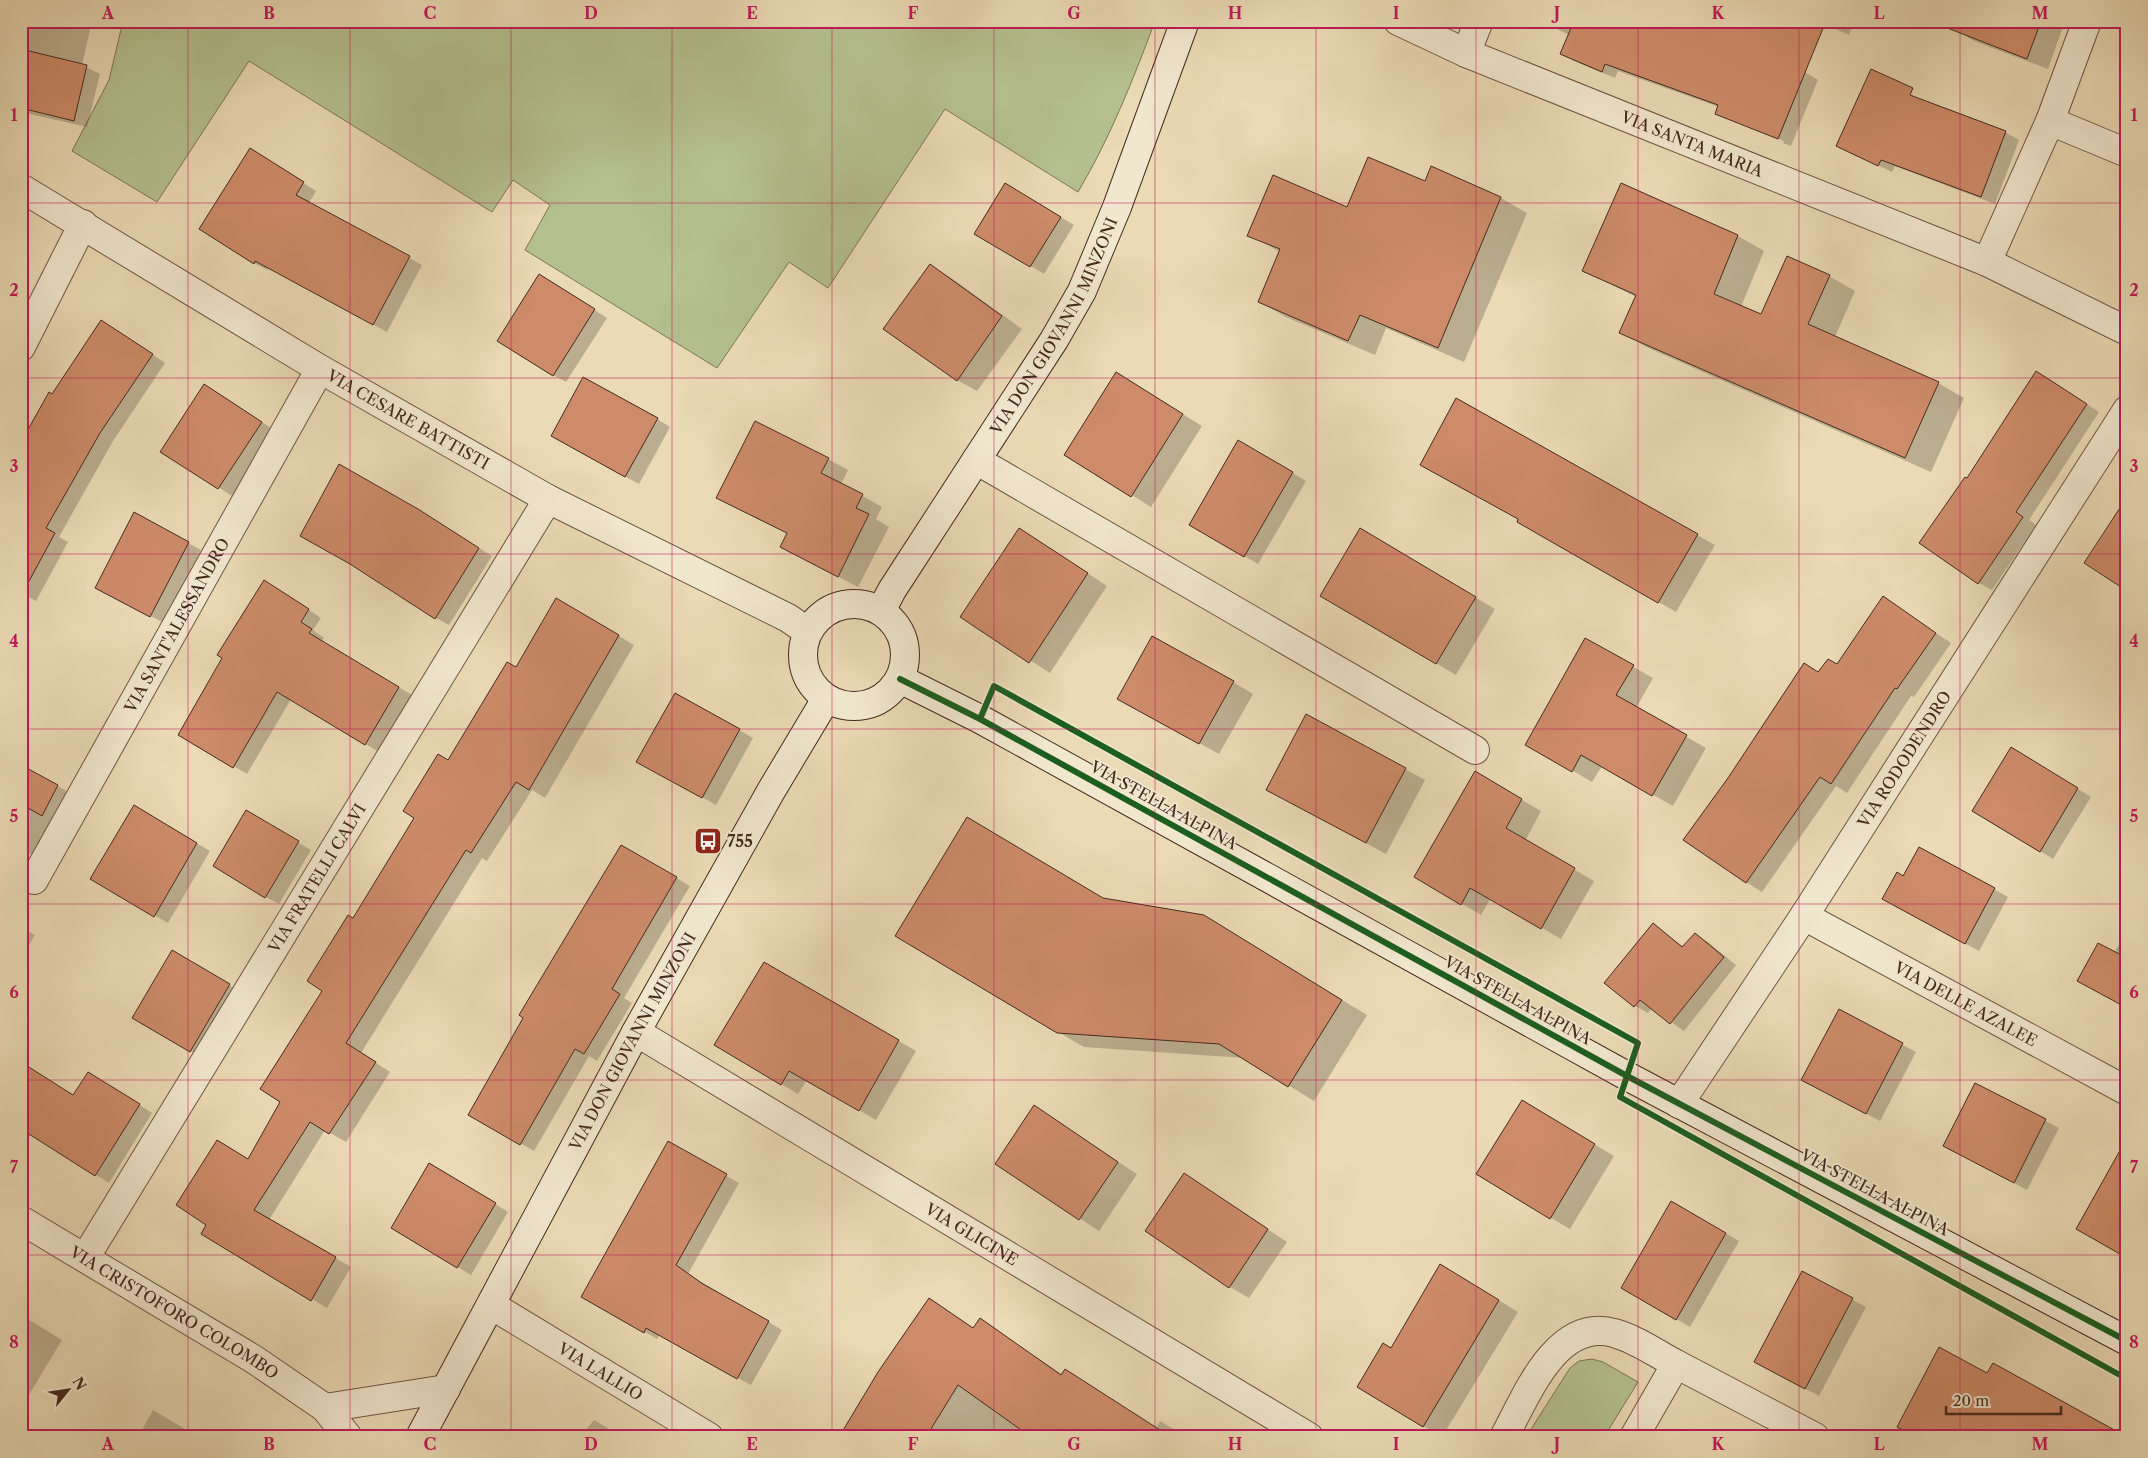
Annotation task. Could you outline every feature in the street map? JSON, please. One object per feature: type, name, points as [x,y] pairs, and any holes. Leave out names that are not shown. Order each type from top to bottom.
[{"type":"street","name":"VIA DON GIOVANNI MINZONI","points":[[881,611],[892,590],[1054,340],[1082,291],[1118,207],[1185,21]]},
{"type":"street","name":"VIA SANTA MARIA","points":[[1398,21],[1466,54],[1987,262],[2127,331]]},
{"type":"street","points":[[1466,54],[1479,21]]},
{"type":"street","points":[[1987,262],[2050,121],[2087,21]]},
{"type":"street","points":[[2050,121],[2127,153]]},
{"type":"street","name":"VIA CESARE BATTISTI","points":[[21,188],[320,369],[548,498],[788,618],[807,631]]},
{"type":"street","points":[[21,347],[83,224]]},
{"type":"street","name":"VIA SANT'ALESSANDRO","points":[[34,880],[320,369]]},
{"type":"street","name":"VIA RODODENDRO","points":[[1679,1104],[1804,916],[2127,410]]},
{"type":"street","points":[[976,460],[1475,750]]},
{"type":"street","name":"VIA FRATELLI CALVI","points":[[85,1258],[548,498]]},
{"type":"street","points":[[847,604],[865,604],[881,611],[897,627],[904,644],[905,662],[900,679],[892,690],[878,701],[861,706],[843,705],[826,699],[810,683],[803,666],[803,648],[807,631],[816,620],[830,609],[847,604]]},
{"type":"street","name":"VIA STELLA ALPINA","points":[[900,679],[989,723],[1679,1104],[2127,1341]]},
{"type":"street","name":"VIA DON GIOVANNI MINZONI","points":[[420,1437],[636,1032],[771,791],[826,699]]},
{"type":"street","name":"VIA DELLE AZALEE","points":[[1804,916],[2127,1091]]},
{"type":"street","name":"VIA GLICINE","points":[[636,1032],[1309,1437]]},
{"type":"street","name":"VIA CRISTOFORO COLOMBO","points":[[21,1220],[255,1360],[325,1408],[348,1437]]},
{"type":"street","name":"VIA LALLIO","points":[[491,1305],[709,1437]]},
{"type":"street","points":[[1504,1437],[1550,1357],[1570,1339],[1594,1331],[1615,1333],[1815,1437]]},
{"type":"street","points":[[1634,1437],[1676,1364]]},
{"type":"street","points":[[325,1408],[446,1389]]},
{"type":"green space","points":[[123,21],[1155,21],[1120,108],[1090,172],[1078,192],[945,109],[828,288],[789,262],[717,368],[525,250],[550,205],[513,180],[492,212],[249,61],[157,202],[72,151],[109,80]]},
{"type":"green space","points":[[1592,1359],[1603,1362],[1638,1382],[1604,1437],[1526,1437],[1570,1368],[1579,1361]]},
{"type":"building","points":[[1574,21],[1826,21],[1778,139],[1715,114],[1718,105],[1605,64],[1602,72],[1560,54]]},
{"type":"building","points":[[1937,21],[2041,21],[2027,59],[1937,24]]},
{"type":"building","points":[[21,49],[87,65],[74,121],[21,108]]},
{"type":"building","points":[[1871,69],[1913,88],[1910,95],[2006,131],[1981,197],[1881,160],[1878,166],[1836,146]]},
{"type":"building","points":[[250,148],[304,182],[296,195],[410,256],[373,325],[255,261],[254,264],[199,229]]},
{"type":"building","points":[[1368,157],[1425,181],[1431,166],[1501,197],[1438,348],[1360,315],[1348,341],[1258,302],[1280,249],[1247,236],[1273,175],[1347,207]]},
{"type":"building","points":[[1005,183],[1061,217],[1030,267],[974,234]]},
{"type":"building","points":[[1621,183],[1738,235],[1714,294],[1761,314],[1787,256],[1830,275],[1808,324],[1939,382],[1905,458],[1619,333],[1636,295],[1582,271]]},
{"type":"building","points":[[930,264],[1002,316],[957,381],[883,329]]},
{"type":"building","points":[[539,274],[595,309],[553,376],[497,341]]},
{"type":"building","points":[[101,320],[153,354],[100,433],[46,528],[55,533],[21,596],[21,442],[49,392],[52,394]]},
{"type":"building","points":[[2036,371],[2087,404],[2016,512],[2023,517],[1978,584],[1919,543],[1965,477],[1967,478]]},
{"type":"building","points":[[1116,372],[1183,414],[1131,497],[1064,455]]},
{"type":"building","points":[[583,377],[658,418],[625,477],[551,436]]},
{"type":"building","points":[[204,384],[262,422],[218,489],[160,452]]},
{"type":"building","points":[[1456,398],[1698,534],[1658,603],[1517,522],[1518,519],[1420,465]]},
{"type":"building","points":[[755,421],[829,458],[821,473],[863,494],[856,508],[869,514],[838,577],[780,547],[787,533],[716,498]]},
{"type":"building","points":[[1238,440],[1293,472],[1244,557],[1189,525]]},
{"type":"building","points":[[339,464],[418,509],[479,548],[435,619],[350,564],[300,536]]},
{"type":"building","points":[[2127,497],[2127,591],[2084,563]]},
{"type":"building","points":[[134,512],[189,542],[150,617],[95,588]]},
{"type":"building","points":[[1019,528],[1088,573],[1029,663],[960,617]]},
{"type":"building","points":[[1360,528],[1476,597],[1436,664],[1320,596]]},
{"type":"building","points":[[264,580],[309,609],[301,622],[312,629],[309,633],[399,687],[365,745],[277,692],[233,768],[178,735],[222,658],[217,655]]},
{"type":"building","points":[[1883,596],[1936,633],[1897,689],[1895,688],[1831,784],[1820,777],[1746,883],[1683,840],[1728,778],[1804,663],[1818,672],[1828,659],[1837,664]]},
{"type":"building","points":[[556,598],[619,635],[529,790],[516,782],[471,853],[466,850],[346,1043],[376,1062],[329,1134],[310,1122],[254,1210],[336,1257],[311,1301],[201,1234],[206,1225],[176,1205],[217,1140],[248,1159],[280,1102],[260,1089],[322,991],[307,981],[348,915],[353,918],[414,818],[403,811],[438,754],[448,760],[507,662],[516,667]]},
{"type":"building","points":[[1152,636],[1234,681],[1199,744],[1117,699]]},
{"type":"building","points":[[1585,638],[1634,665],[1616,695],[1687,735],[1652,796],[1581,755],[1572,772],[1525,745]]},
{"type":"building","points":[[675,693],[740,729],[702,798],[636,762]]},
{"type":"building","points":[[1306,714],[1406,768],[1366,843],[1266,790]]},
{"type":"building","points":[[2011,747],[2078,788],[2040,852],[1972,811]]},
{"type":"building","points":[[21,765],[58,785],[42,816],[21,804]]},
{"type":"building","points":[[1475,771],[1522,799],[1506,828],[1575,868],[1541,929],[1470,888],[1461,905],[1414,877]]},
{"type":"building","points":[[134,805],[197,843],[154,917],[90,879]]},
{"type":"building","points":[[246,810],[299,841],[265,898],[213,866]]},
{"type":"building","points":[[967,817],[1103,898],[1204,915],[1342,1000],[1288,1087],[1219,1044],[1057,1033],[895,936]]},
{"type":"building","points":[[621,845],[677,877],[612,989],[620,994],[584,1054],[575,1049],[520,1145],[468,1115],[523,1018],[519,1015]]},
{"type":"building","points":[[1919,847],[1995,888],[1965,944],[1882,899],[1897,872],[1903,876]]},
{"type":"building","points":[[1653,923],[1682,947],[1695,933],[1724,957],[1670,1024],[1640,1000],[1634,1007],[1604,983]]},
{"type":"building","points":[[2098,943],[2127,958],[2127,1008],[2077,981]]},
{"type":"building","points":[[172,950],[230,984],[190,1052],[132,1018]]},
{"type":"building","points":[[764,962],[899,1040],[859,1111],[789,1071],[781,1085],[714,1045]]},
{"type":"building","points":[[1839,1009],[1903,1043],[1866,1114],[1801,1080]]},
{"type":"building","points":[[21,1062],[73,1095],[88,1072],[140,1104],[95,1176],[21,1129]]},
{"type":"building","points":[[1975,1083],[2046,1119],[2014,1183],[1943,1146]]},
{"type":"building","points":[[1522,1100],[1595,1144],[1550,1219],[1476,1174]]},
{"type":"building","points":[[1034,1105],[1118,1162],[1079,1220],[995,1164]]},
{"type":"building","points":[[2127,1138],[2127,1258],[2076,1229]]},
{"type":"building","points":[[668,1141],[727,1174],[676,1265],[703,1284],[769,1321],[737,1379],[646,1328],[644,1333],[581,1297]]},
{"type":"building","points":[[429,1163],[496,1203],[457,1268],[391,1228]]},
{"type":"building","points":[[1184,1173],[1268,1229],[1229,1288],[1145,1231]]},
{"type":"building","points":[[1671,1201],[1726,1233],[1676,1320],[1621,1288]]},
{"type":"building","points":[[1440,1264],[1499,1300],[1423,1427],[1357,1387],[1383,1343],[1391,1348]]},
{"type":"building","points":[[1802,1271],[1853,1298],[1805,1389],[1754,1362]]},
{"type":"building","points":[[929,1298],[973,1328],[980,1318],[1061,1375],[1065,1369],[1171,1437],[1031,1437],[958,1385],[926,1437],[839,1437],[878,1372]]},
{"type":"building","points":[[1939,1347],[1987,1373],[1993,1363],[2127,1437],[1916,1437],[1897,1427]]},
{"type":"cycle path","points":[[900,679],[980,719],[1627,1076],[2127,1341]]},
{"type":"cycle path","points":[[980,719],[994,686],[1638,1043],[1620,1097],[2127,1379]]},
{"type":"place","name":"755","points":[[708,841]]}]
